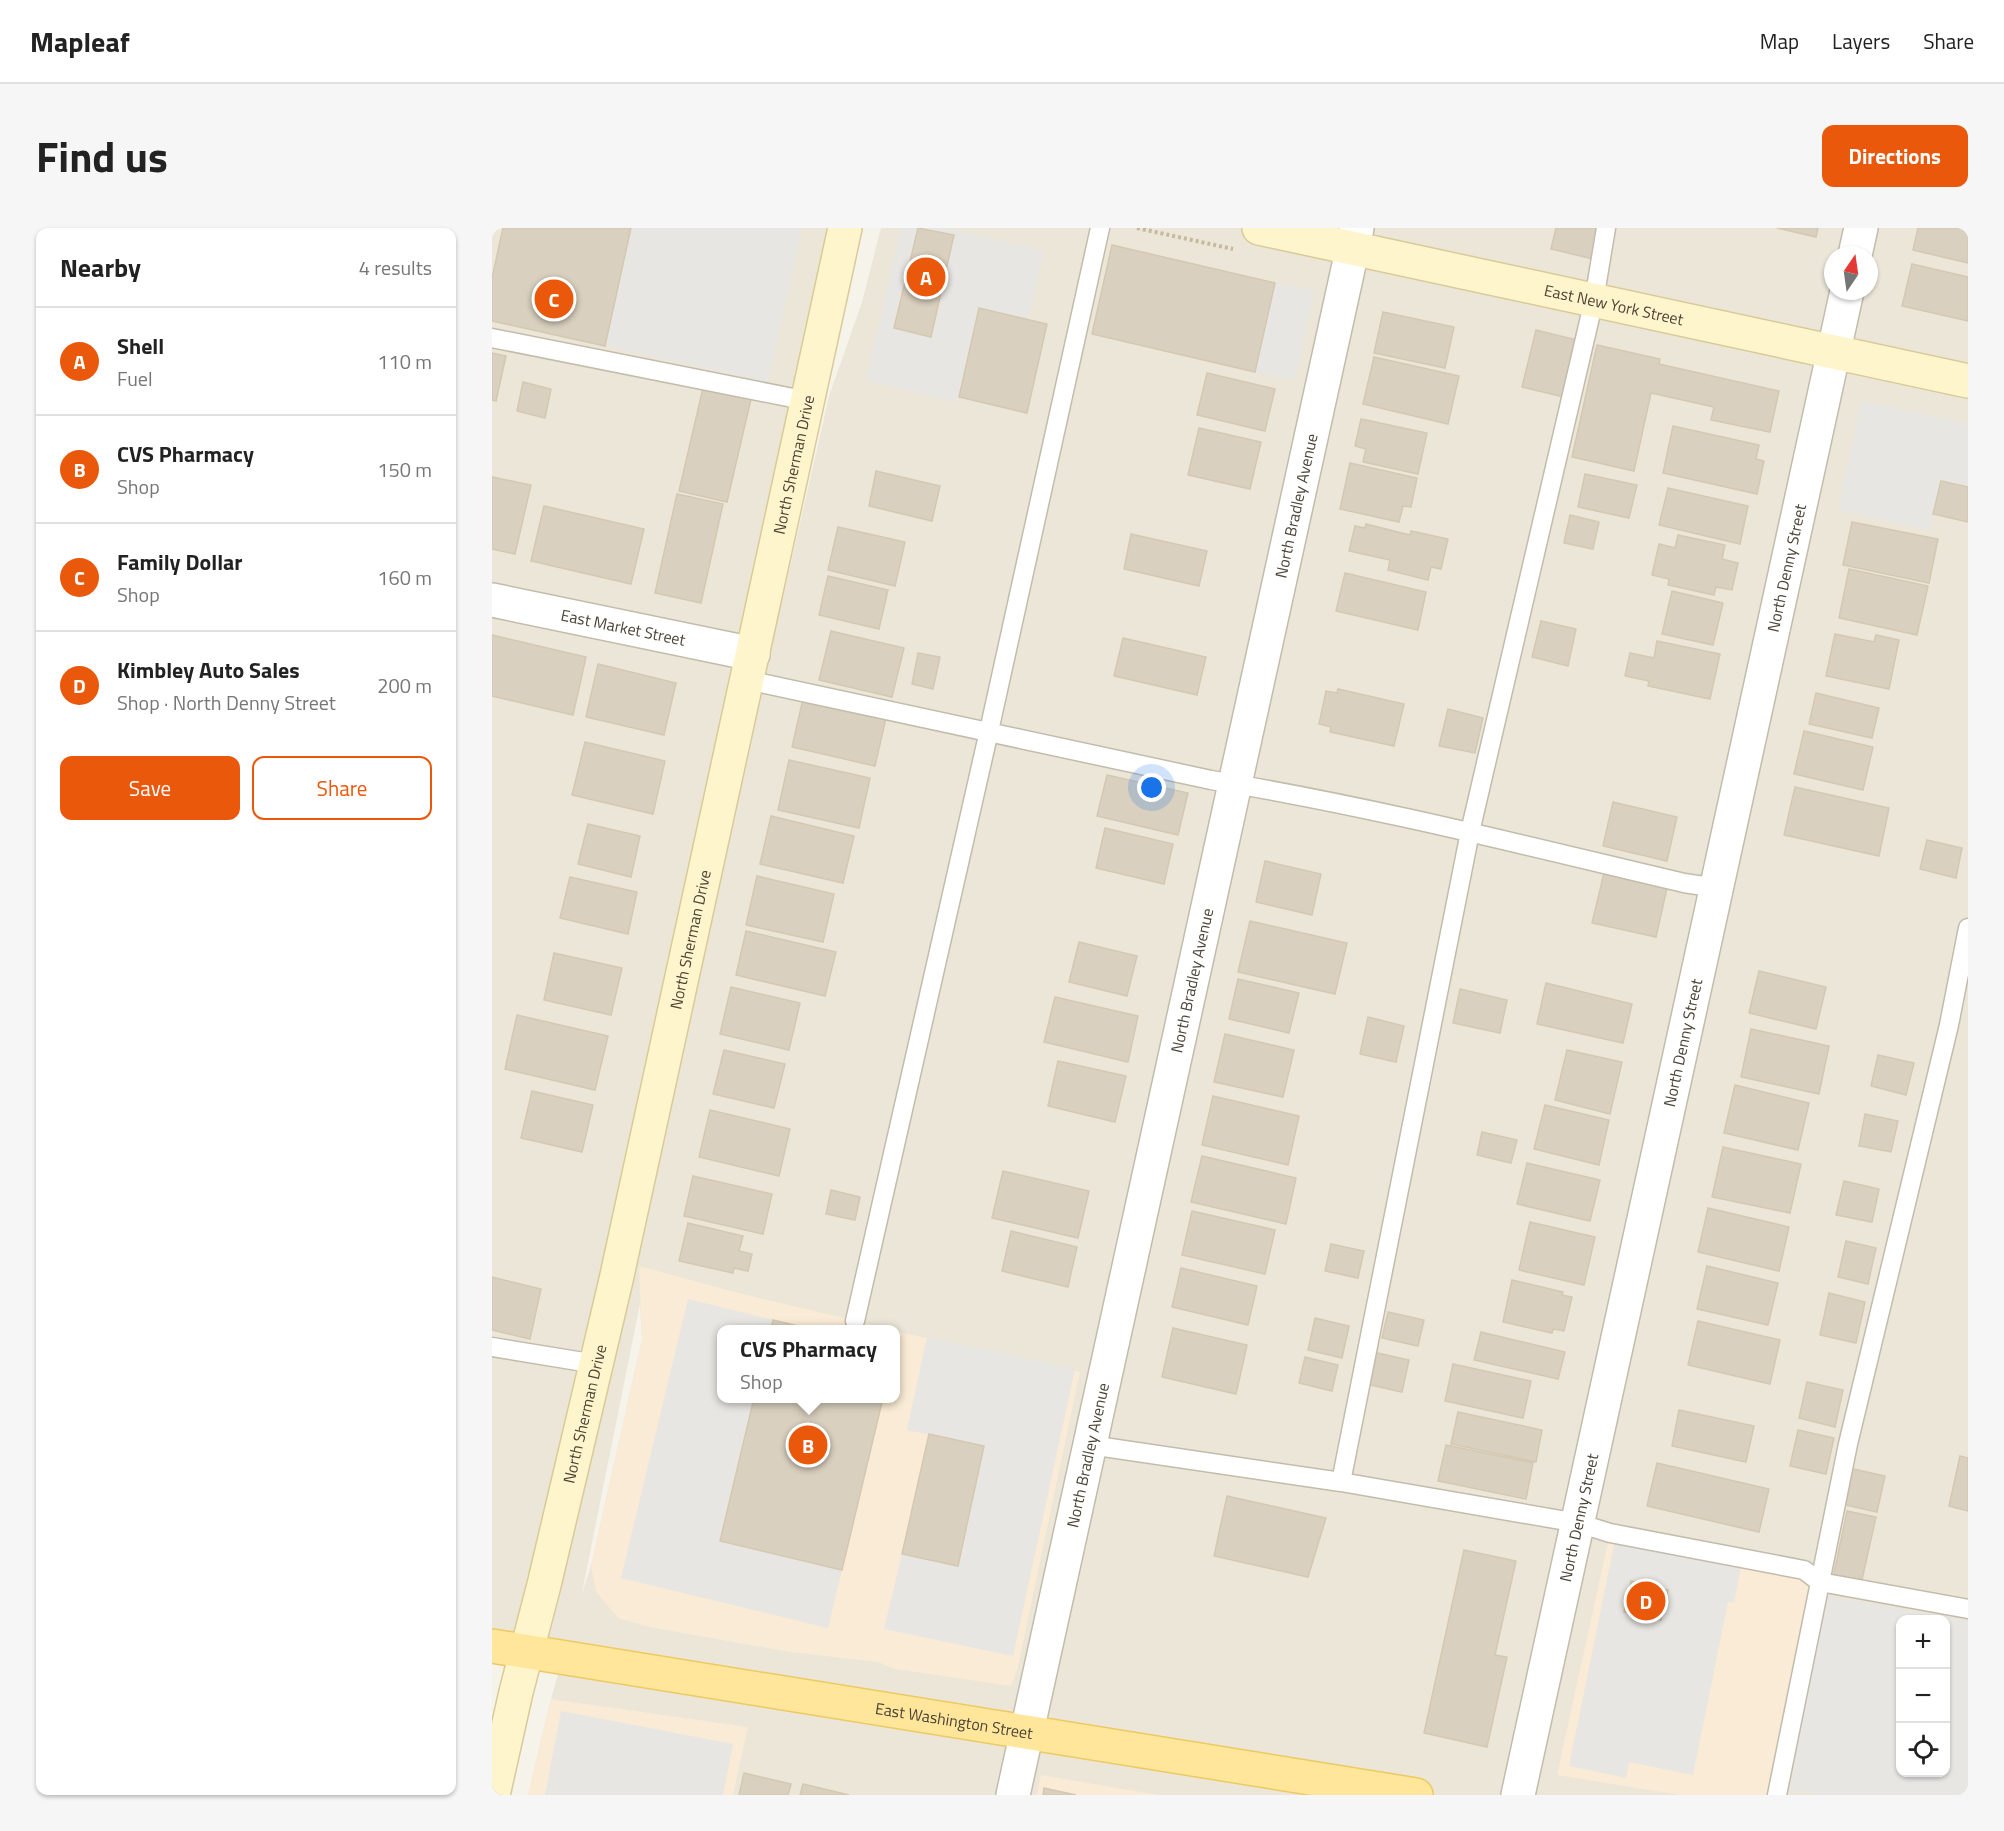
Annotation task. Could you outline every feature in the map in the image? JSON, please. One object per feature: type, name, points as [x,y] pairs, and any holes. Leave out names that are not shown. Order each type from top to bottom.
[{"type":"main road","name":"North Sherman Drive","points":[[493,1795],[596,1364],[845,228]]},
{"type":"main road","name":"East New York Street","points":[[1259,228],[1355,238],[1594,300],[1968,381]]},
{"type":"main road","name":"East Washington Street","points":[[492,1646],[1416,1795]]},
{"type":"street","points":[[1857,246],[1861,228]]},
{"type":"street","name":"North Bradley Avenue","points":[[1012,1795],[1355,238]]},
{"type":"street","name":"North Denny Street","points":[[1518,1795],[1845,300]]},
{"type":"street","name":"East Market Street","points":[[492,600],[750,667]]},
{"type":"lane","points":[[855,1321],[1100,228]]},
{"type":"lane","points":[[1341,1482],[1470,832],[1594,300],[1606,228]]},
{"type":"lane","points":[[492,338],[808,401]]},
{"type":"lane","points":[[750,667],[989,731],[1470,832],[1684,883],[1717,888]]},
{"type":"lane","points":[[1777,1795],[1848,1444],[1949,1024],[1968,928]]},
{"type":"lane","points":[[492,1347],[596,1364]]},
{"type":"lane","points":[[1090,1445],[1341,1482],[1578,1523],[1610,1533],[1804,1570],[1820,1582],[1968,1609]]},
{"type":"shaded area","points":[[492,228],[857,228],[781,607],[829,396],[862,302],[881,228],[1968,228],[1968,1795],[528,1795],[563,1657],[492,1646]],"holes":[[[640,1304],[642,1339],[591,1566],[582,1593]]]},
{"type":"shaded area","points":[[631,228],[802,228],[768,382],[605,346]]},
{"type":"shaded area","points":[[901,228],[945,228],[1044,250],[1028,319],[979,308],[957,402],[866,381]]},
{"type":"shaded area","points":[[1275,283],[1314,291],[1295,380],[1255,372]]},
{"type":"shaded area","points":[[1862,401],[1968,424],[1968,487],[1941,481],[1930,530],[1838,510]]},
{"type":"shaded area","points":[[639,1266],[873,1325],[717,1325],[717,1403],[900,1403],[900,1332],[1080,1372],[1017,1671],[1011,1686],[895,1669],[878,1662],[790,1652],[649,1627],[618,1618],[596,1592],[591,1566],[642,1339]]},
{"type":"shaded area","points":[[688,1299],[773,1320],[772,1325],[717,1325],[717,1403],[753,1403],[720,1541],[842,1570],[828,1628],[621,1578]]},
{"type":"shaded area","points":[[927,1337],[1075,1369],[1013,1656],[884,1629],[902,1554],[958,1566],[984,1446],[907,1430]]},
{"type":"shaded area","points":[[1610,1533],[1820,1582],[1777,1795],[1680,1795],[1557,1775]]},
{"type":"shaded area","points":[[1615,1540],[1741,1566],[1734,1603],[1728,1602],[1693,1775],[1629,1762],[1626,1778],[1569,1766]]},
{"type":"shaded area","points":[[1823,1595],[1935,1615],[1896,1615],[1896,1777],[1950,1777],[1950,1618],[1968,1621],[1968,1795],[1822,1795],[1788,1789]]},
{"type":"shaded area","points":[[551,1699],[748,1727],[733,1795],[528,1795]]},
{"type":"shaded area","points":[[561,1711],[733,1744],[723,1795],[545,1795]]},
{"type":"shaded area","points":[[1041,1775],[1159,1795],[1037,1795]]},
{"type":"building","points":[[503,228],[631,228],[605,346],[492,321],[492,278]]},
{"type":"building","points":[[918,228],[954,235],[931,337],[894,328]]},
{"type":"building","points":[[1556,228],[1601,228],[1593,259],[1551,249]]},
{"type":"building","points":[[1777,228],[1818,228],[1816,237]]},
{"type":"building","points":[[1918,228],[1968,228],[1968,263],[1913,250]]},
{"type":"building","points":[[1112,245],[1275,283],[1255,372],[1092,334]]},
{"type":"building","points":[[1912,264],[1968,277],[1968,321],[1902,306]]},
{"type":"building","points":[[979,308],[1047,324],[1027,413],[959,397]]},
{"type":"building","points":[[1383,312],[1454,327],[1445,368],[1374,353]]},
{"type":"building","points":[[1536,330],[1577,340],[1564,397],[1522,387]]},
{"type":"building","points":[[1597,345],[1660,359],[1659,364],[1779,391],[1770,432],[1711,420],[1714,407],[1651,393],[1634,471],[1572,457]]},
{"type":"building","points":[[492,353],[506,356],[496,401],[492,400]]},
{"type":"building","points":[[1374,357],[1459,376],[1448,424],[1363,404]]},
{"type":"building","points":[[1207,373],[1275,389],[1265,431],[1197,415]]},
{"type":"building","points":[[523,382],[551,389],[545,418],[517,411]]},
{"type":"building","points":[[703,388],[751,399],[727,502],[679,491]]},
{"type":"building","points":[[1361,419],[1427,433],[1418,474],[1363,462],[1366,449],[1355,446]]},
{"type":"building","points":[[1673,426],[1759,445],[1756,459],[1764,461],[1757,494],[1663,473]]},
{"type":"building","points":[[1199,428],[1261,442],[1250,489],[1188,475]]},
{"type":"building","points":[[1350,463],[1417,478],[1411,507],[1403,506],[1399,522],[1340,509]]},
{"type":"building","points":[[876,471],[940,486],[932,521],[869,506]]},
{"type":"building","points":[[1585,474],[1637,485],[1629,518],[1578,507]]},
{"type":"building","points":[[492,477],[531,485],[515,554],[492,549]]},
{"type":"building","points":[[1941,481],[1968,487],[1968,522],[1933,514]]},
{"type":"building","points":[[1668,488],[1748,506],[1740,544],[1659,525]]},
{"type":"building","points":[[677,494],[723,504],[701,603],[655,593]]},
{"type":"building","points":[[544,506],[644,529],[631,584],[531,561]]},
{"type":"building","points":[[1570,515],[1599,522],[1593,549],[1564,543]]},
{"type":"building","points":[[1852,522],[1938,539],[1929,583],[1843,565]]},
{"type":"building","points":[[1366,524],[1410,535],[1411,531],[1448,539],[1441,569],[1431,567],[1428,580],[1388,570],[1390,560],[1349,551],[1355,526],[1365,528]]},
{"type":"building","points":[[838,527],[905,542],[895,586],[828,570]]},
{"type":"building","points":[[1131,534],[1207,551],[1199,586],[1124,569]]},
{"type":"building","points":[[1678,535],[1725,545],[1722,559],[1738,563],[1732,590],[1716,587],[1714,595],[1668,585],[1669,579],[1652,575],[1659,544],[1675,548]]},
{"type":"building","points":[[1849,569],[1928,586],[1917,635],[1839,618]]},
{"type":"building","points":[[1345,573],[1426,592],[1418,630],[1336,611]]},
{"type":"building","points":[[828,576],[888,590],[879,629],[819,615]]},
{"type":"building","points":[[1672,591],[1723,603],[1713,645],[1662,634]]},
{"type":"building","points":[[1541,621],[1576,629],[1568,666],[1532,657]]},
{"type":"building","points":[[831,631],[904,648],[892,697],[819,680]]},
{"type":"building","points":[[1835,634],[1874,642],[1876,635],[1899,640],[1889,689],[1826,676]]},
{"type":"building","points":[[492,635],[586,657],[573,715],[492,696]]},
{"type":"building","points":[[1123,638],[1206,657],[1197,695],[1114,676]]},
{"type":"building","points":[[1657,641],[1720,654],[1710,699],[1648,686],[1649,681],[1625,676],[1630,653],[1654,658]]},
{"type":"building","points":[[918,653],[940,657],[933,689],[912,684]]},
{"type":"building","points":[[598,664],[676,683],[664,735],[586,717]]},
{"type":"building","points":[[1338,689],[1404,704],[1394,746],[1330,732],[1331,727],[1319,724],[1326,691],[1337,693]]},
{"type":"building","points":[[1816,693],[1879,708],[1872,738],[1809,724]]},
{"type":"building","points":[[803,699],[886,718],[875,766],[792,747]]},
{"type":"building","points":[[1448,709],[1483,718],[1475,753],[1439,746]]},
{"type":"building","points":[[1804,731],[1873,747],[1863,790],[1794,774]]},
{"type":"building","points":[[585,742],[665,761],[653,814],[572,795]]},
{"type":"building","points":[[789,760],[870,778],[859,828],[778,810]]},
{"type":"building","points":[[1107,775],[1188,793],[1178,835],[1097,816]]},
{"type":"building","points":[[1795,787],[1889,808],[1879,856],[1784,835]]},
{"type":"building","points":[[1613,802],[1677,817],[1667,861],[1603,846]]},
{"type":"building","points":[[771,816],[854,836],[843,883],[760,864]]},
{"type":"building","points":[[588,824],[640,836],[631,877],[578,864]]},
{"type":"building","points":[[1105,828],[1173,844],[1164,884],[1096,868]]},
{"type":"building","points":[[1927,840],[1962,848],[1956,878],[1920,869]]},
{"type":"building","points":[[1265,861],[1321,874],[1312,915],[1256,902]]},
{"type":"building","points":[[1604,873],[1667,888],[1656,937],[1592,923]]},
{"type":"building","points":[[757,876],[834,894],[823,942],[746,925]]},
{"type":"building","points":[[570,877],[637,892],[628,934],[560,918]]},
{"type":"building","points":[[1250,921],[1347,943],[1335,994],[1238,972]]},
{"type":"building","points":[[746,931],[836,952],[825,996],[736,975]]},
{"type":"building","points":[[1079,942],[1137,956],[1127,996],[1069,982]]},
{"type":"building","points":[[554,953],[622,968],[611,1015],[544,1000]]},
{"type":"building","points":[[1759,971],[1826,987],[1816,1029],[1749,1013]]},
{"type":"building","points":[[1238,979],[1299,993],[1289,1033],[1229,1019]]},
{"type":"building","points":[[1546,983],[1632,1004],[1623,1043],[1537,1024]]},
{"type":"building","points":[[731,987],[800,1003],[789,1050],[720,1034]]},
{"type":"building","points":[[1460,989],[1507,1000],[1500,1033],[1453,1023]]},
{"type":"building","points":[[1055,997],[1138,1016],[1128,1062],[1044,1042]]},
{"type":"building","points":[[517,1015],[608,1036],[595,1090],[505,1069]]},
{"type":"building","points":[[1368,1017],[1404,1026],[1396,1062],[1360,1054]]},
{"type":"building","points":[[1751,1029],[1829,1046],[1819,1094],[1741,1077]]},
{"type":"building","points":[[1225,1034],[1294,1050],[1283,1097],[1214,1082]]},
{"type":"building","points":[[724,1050],[785,1064],[774,1108],[713,1094]]},
{"type":"building","points":[[1567,1050],[1622,1062],[1610,1114],[1555,1100]]},
{"type":"building","points":[[1878,1055],[1914,1063],[1906,1095],[1871,1086]]},
{"type":"building","points":[[1058,1061],[1126,1076],[1115,1122],[1048,1106]]},
{"type":"building","points":[[1735,1085],[1809,1103],[1798,1150],[1724,1133]]},
{"type":"building","points":[[532,1091],[593,1105],[582,1152],[521,1138]]},
{"type":"building","points":[[1213,1096],[1299,1116],[1288,1165],[1202,1145]]},
{"type":"building","points":[[1545,1105],[1609,1120],[1599,1165],[1534,1149]]},
{"type":"building","points":[[710,1110],[790,1129],[779,1176],[699,1157]]},
{"type":"building","points":[[1865,1114],[1898,1121],[1891,1152],[1859,1146]]},
{"type":"building","points":[[1482,1132],[1517,1140],[1511,1163],[1477,1155]]},
{"type":"building","points":[[1723,1147],[1801,1164],[1790,1213],[1712,1197]]},
{"type":"building","points":[[1202,1156],[1296,1178],[1286,1224],[1191,1202]]},
{"type":"building","points":[[1527,1163],[1600,1180],[1590,1221],[1517,1204]]},
{"type":"building","points":[[1003,1171],[1089,1191],[1078,1238],[992,1218]]},
{"type":"building","points":[[693,1176],[772,1194],[763,1234],[684,1216]]},
{"type":"building","points":[[1844,1181],[1879,1189],[1872,1222],[1836,1215]]},
{"type":"building","points":[[831,1190],[860,1197],[855,1220],[826,1214]]},
{"type":"building","points":[[1708,1208],[1789,1227],[1779,1271],[1698,1252]]},
{"type":"building","points":[[1192,1211],[1275,1230],[1265,1274],[1182,1255]]},
{"type":"building","points":[[1530,1222],[1595,1237],[1584,1285],[1519,1270]]},
{"type":"building","points":[[688,1223],[743,1236],[739,1251],[752,1254],[748,1271],[734,1268],[733,1273],[679,1261]]},
{"type":"building","points":[[1011,1231],[1077,1247],[1068,1287],[1002,1271]]},
{"type":"building","points":[[1846,1241],[1876,1248],[1868,1284],[1838,1277]]},
{"type":"building","points":[[1331,1244],[1364,1251],[1358,1278],[1325,1271]]},
{"type":"building","points":[[1707,1266],[1778,1283],[1768,1325],[1697,1309]]},
{"type":"building","points":[[1181,1268],[1257,1286],[1248,1325],[1172,1307]]},
{"type":"building","points":[[492,1277],[541,1289],[530,1339],[492,1330]]},
{"type":"building","points":[[1512,1280],[1563,1292],[1562,1295],[1572,1297],[1564,1331],[1553,1329],[1552,1333],[1503,1322]]},
{"type":"building","points":[[1829,1293],[1865,1302],[1856,1343],[1820,1335]]},
{"type":"building","points":[[1388,1312],[1424,1320],[1418,1346],[1382,1338]]},
{"type":"building","points":[[1315,1318],[1349,1326],[1342,1358],[1308,1350]]},
{"type":"building","points":[[773,1320],[794,1325],[772,1325]]},
{"type":"building","points":[[1698,1321],[1780,1340],[1770,1384],[1688,1365]]},
{"type":"building","points":[[1173,1328],[1247,1345],[1236,1394],[1162,1377]]},
{"type":"building","points":[[1481,1332],[1565,1352],[1558,1379],[1474,1360]]},
{"type":"building","points":[[1373,1352],[1409,1360],[1402,1392],[1366,1384]]},
{"type":"building","points":[[1305,1357],[1338,1365],[1332,1391],[1299,1383]]},
{"type":"building","points":[[1453,1364],[1531,1381],[1523,1418],[1445,1401]]},
{"type":"building","points":[[1807,1382],[1843,1390],[1835,1427],[1799,1418]]},
{"type":"building","points":[[753,1403],[882,1403],[842,1570],[720,1541]]},
{"type":"building","points":[[1679,1410],[1754,1426],[1746,1462],[1672,1446]]},
{"type":"building","points":[[1458,1412],[1542,1430],[1536,1462],[1451,1444]]},
{"type":"building","points":[[1798,1430],[1834,1438],[1826,1474],[1790,1466]]},
{"type":"building","points":[[929,1434],[984,1446],[958,1566],[902,1554]]},
{"type":"building","points":[[1446,1445],[1533,1463],[1526,1499],[1438,1481]]},
{"type":"building","points":[[1960,1456],[1968,1458],[1968,1511],[1949,1506]]},
{"type":"building","points":[[1657,1463],[1769,1489],[1759,1532],[1647,1506]]},
{"type":"building","points":[[1849,1468],[1885,1476],[1877,1512],[1841,1504]]},
{"type":"building","points":[[1227,1496],[1326,1518],[1308,1577],[1214,1556]]},
{"type":"building","points":[[1847,1511],[1876,1517],[1861,1584],[1833,1578]]},
{"type":"building","points":[[1464,1550],[1516,1561],[1495,1655],[1507,1657],[1487,1747],[1424,1733]]},
{"type":"building","points":[[1631,1581],[1668,1590],[1661,1620],[1624,1612]]},
{"type":"building","points":[[744,1773],[791,1784],[788,1795],[739,1795]]},
{"type":"building","points":[[803,1784],[849,1795],[800,1795]]},
{"type":"building","points":[[1044,1788],[1076,1795],[1043,1795]]},
{"type":"place","name":"Shell","points":[[926,277]]},
{"type":"place","name":"Family Dollar","points":[[554,299]]},
{"type":"place","name":"CVS Pharmacy","points":[[808,1445]]},
{"type":"place","name":"Kimbley Auto Sales","points":[[1646,1601]]}]
